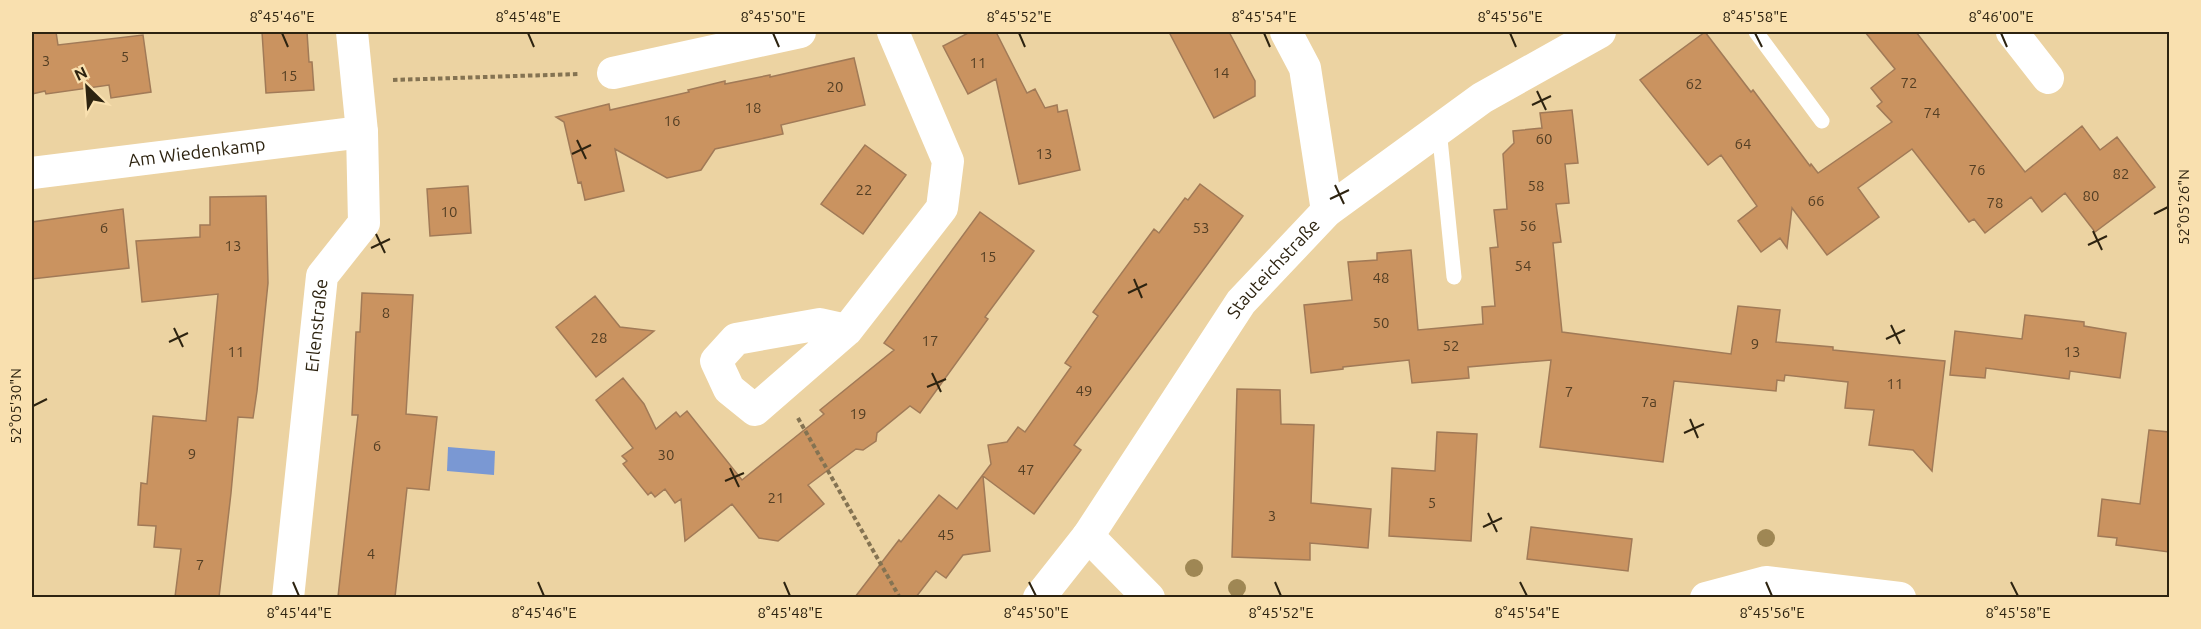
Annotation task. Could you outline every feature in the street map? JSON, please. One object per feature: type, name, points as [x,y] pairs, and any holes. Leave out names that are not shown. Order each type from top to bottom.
[{"type":"street","name":"Erlenstraße","points":[[288,597],[322,276],[364,223],[362,132],[352,32]]},
{"type":"street","points":[[613,73],[800,32]]},
{"type":"street","points":[[847,330],[820,324],[736,339],[716,361],[729,389],[755,410],[847,330],[942,208],[948,161],[893,32]]},
{"type":"street","points":[[1286,32],[1305,68],[1327,211]]},
{"type":"street","name":"Stauteichstraße","points":[[1039,597],[1088,536],[1241,302],[1327,211],[1482,98],[1600,32]]},
{"type":"street","points":[[2012,32],[2048,78]]},
{"type":"street","name":"Am Wiedenkamp","points":[[32,173],[362,132]]},
{"type":"street","points":[[1088,536],[1149,597]]},
{"type":"street","points":[[1706,597],[1766,582],[1900,597]]},
{"type":"lane","points":[[1756,32],[1822,121]]},
{"type":"lane","points":[[1439,129],[1454,277]]},
{"type":"path","points":[[357,81],[613,73]]},
{"type":"path","points":[[780,390],[900,597]]},
{"type":"water","points":[[448,447],[495,451],[494,475],[447,471]]},
{"type":"building","points":[[32,32],[56,32],[58,45],[143,35],[151,92],[111,98],[109,85],[32,94]]},
{"type":"building","points":[[262,32],[307,32],[314,90],[266,93]]},
{"type":"building","points":[[970,32],[996,32],[1027,93],[1035,89],[1045,108],[1057,105],[1058,112],[1067,110],[1080,170],[1019,184],[996,79],[968,94],[943,46]]},
{"type":"building","points":[[1169,32],[1229,32],[1255,81],[1255,96],[1214,118]]},
{"type":"building","points":[[1705,32],[1751,92],[1753,90],[1810,166],[1811,164],[1818,173],[1892,122],[1877,106],[1882,102],[1871,88],[1895,69],[1865,32],[1916,32],[2025,172],[2082,126],[2100,150],[2117,137],[2155,187],[2095,232],[2065,193],[2042,212],[2031,197],[1985,233],[1974,219],[1969,222],[1912,149],[1858,188],[1879,217],[1827,255],[1792,208],[1787,248],[1780,238],[1761,252],[1738,221],[1757,206],[1721,155],[1708,165],[1640,80]]},
{"type":"building","points":[[854,58],[865,105],[781,125],[783,134],[715,149],[701,170],[667,178],[615,149],[624,191],[585,200],[581,182],[578,183],[564,122],[556,117],[609,104],[610,110],[689,92],[688,90],[725,81],[725,84],[770,75],[770,77]]},
{"type":"building","points":[[1572,110],[1578,163],[1565,164],[1569,203],[1556,204],[1561,242],[1553,243],[1562,332],[1731,354],[1738,306],[1780,310],[1776,342],[1945,361],[1932,471],[1913,450],[1869,445],[1874,410],[1845,408],[1848,382],[1785,375],[1784,381],[1777,380],[1776,391],[1674,381],[1663,462],[1540,447],[1551,360],[1468,367],[1469,378],[1412,383],[1409,360],[1311,373],[1304,305],[1352,300],[1348,262],[1377,260],[1377,253],[1411,250],[1418,330],[1483,324],[1482,307],[1495,306],[1490,248],[1498,247],[1494,210],[1507,209],[1503,154],[1514,143],[1513,131],[1542,128],[1540,113]]},
{"type":"building","points":[[865,145],[906,175],[863,234],[821,204]]},
{"type":"building","points":[[1200,184],[1243,216],[1074,445],[1081,450],[1034,514],[983,476],[990,551],[963,555],[946,578],[936,571],[916,597],[855,597],[899,540],[901,542],[939,495],[957,509],[991,464],[988,445],[1007,442],[1018,427],[1025,432],[1071,367],[1065,363],[1098,316],[1093,312],[1154,229],[1159,233],[1185,198],[1188,200]]},
{"type":"building","points":[[468,186],[471,233],[430,236],[427,189]]},
{"type":"building","points":[[266,196],[268,283],[257,391],[253,418],[238,417],[219,597],[175,597],[181,549],[154,547],[156,526],[138,525],[141,483],[147,484],[153,416],[206,421],[218,294],[142,302],[136,241],[200,237],[200,225],[210,225],[210,197]]},
{"type":"building","points":[[123,209],[129,268],[32,279],[32,222]]},
{"type":"building","points":[[980,212],[1034,251],[985,317],[988,319],[920,413],[910,406],[877,433],[876,441],[863,450],[856,449],[808,485],[824,504],[778,541],[759,538],[732,504],[685,541],[681,499],[675,503],[665,489],[655,497],[651,492],[648,495],[623,464],[627,461],[622,456],[633,448],[596,400],[623,378],[644,404],[656,429],[676,412],[680,417],[687,411],[742,480],[824,414],[820,410],[894,350],[884,343]]},
{"type":"building","points":[[362,293],[413,295],[406,414],[437,417],[429,490],[407,488],[395,597],[338,597],[358,415],[352,415],[356,332],[360,332]]},
{"type":"building","points":[[595,296],[620,327],[654,331],[596,377],[556,327]]},
{"type":"building","points":[[2025,315],[2084,322],[2084,326],[2126,333],[2120,378],[2070,371],[2069,379],[1986,368],[1985,378],[1950,375],[1955,331],[2022,339]]},
{"type":"building","points":[[1237,389],[1280,390],[1281,424],[1314,425],[1311,503],[1371,509],[1368,548],[1310,543],[1310,560],[1232,557]]},
{"type":"building","points":[[2149,430],[2169,432],[2169,552],[2116,545],[2117,538],[2098,536],[2102,499],[2140,504]]},
{"type":"building","points":[[1437,432],[1477,434],[1471,541],[1389,536],[1392,468],[1435,471]]},
{"type":"building","points":[[1531,527],[1632,539],[1628,571],[1527,559]]}]
